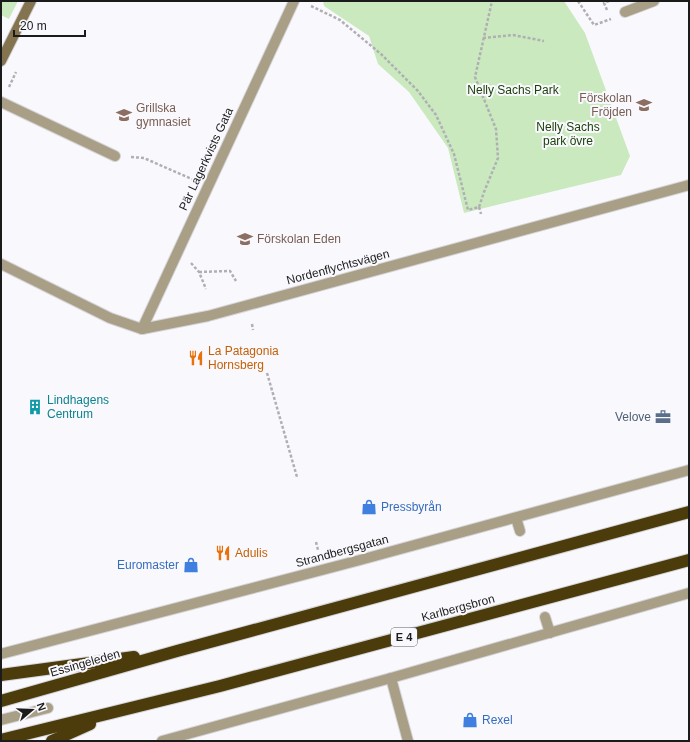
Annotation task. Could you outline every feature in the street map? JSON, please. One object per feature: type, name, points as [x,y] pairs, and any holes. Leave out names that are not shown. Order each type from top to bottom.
[{"type":"highway","points":[[1,675],[176,651],[689,512]]},
{"type":"highway","name":"Karlbergsbron","points":[[118,712],[228,684],[689,560]]},
{"type":"highway","name":"Essingeleden","points":[[1,701],[176,651]]},
{"type":"highway","points":[[52,741],[118,712]]},
{"type":"highway","name":"E 4","points":[[1,740],[118,712]]},
{"type":"street","points":[[1,60],[31,1]]},
{"type":"street","name":"Pär Lagerkvists Gata","points":[[142,329],[294,1]]},
{"type":"street","points":[[625,12],[654,1]]},
{"type":"street","points":[[1,102],[115,156]]},
{"type":"street","name":"Nordenflychtsvägen","points":[[142,329],[208,316],[689,184]]},
{"type":"street","points":[[1,264],[110,318],[142,329]]},
{"type":"street","name":"Strandbergsgatan","points":[[1,654],[516,518],[689,470]]},
{"type":"street","points":[[516,518],[520,531]]},
{"type":"street","points":[[162,741],[391,678],[689,593]]},
{"type":"street","points":[[545,617],[550,632]]},
{"type":"street","points":[[391,678],[408,741]]},
{"type":"street","points":[[1,720],[48,708]]},
{"type":"path","points":[[481,214],[479,207],[498,158],[496,130],[475,77],[492,1]]},
{"type":"path","points":[[578,1],[594,25],[602,22]]},
{"type":"path","points":[[307,4],[340,20],[381,54],[418,91],[436,115],[454,154],[468,210],[479,207]]},
{"type":"path","points":[[483,38],[513,35],[544,41]]},
{"type":"path","points":[[144,158],[197,182]]},
{"type":"path","points":[[190,262],[199,272],[206,289]]},
{"type":"path","points":[[199,272],[230,271],[236,281]]},
{"type":"path","points":[[252,324],[253,330]]},
{"type":"path","points":[[267,373],[297,477]]},
{"type":"path","points":[[316,542],[318,550]]},
{"type":"green space","points":[[1,1],[18,1],[9,19],[1,15]]},
{"type":"green space","name":"Nelly Sachs Park","points":[[323,1],[564,1],[585,33],[630,156],[621,175],[464,213],[448,148],[409,92],[378,64],[369,36],[324,6]]},
{"type":"place","name":"Förskolan Fröjden","points":[[644,105]]},
{"type":"place","name":"Grillska gymnasiet","points":[[124,115]]},
{"type":"place","name":"Förskolan Eden","points":[[245,239]]},
{"type":"place","name":"La Patagonia Hornsberg","points":[[196,358]]},
{"type":"place","name":"Lindhagens Centrum","points":[[35,407]]},
{"type":"place","name":"Velove","points":[[663,417]]},
{"type":"place","name":"Pressbyrån","points":[[369,507]]},
{"type":"place","name":"Adulis","points":[[223,553]]},
{"type":"place","name":"Euromaster","points":[[191,565]]},
{"type":"place","name":"Rexel","points":[[470,720]]},
{"type":"park label","name":"Nelly Sachs park övre","points":[[568,134]]}]
